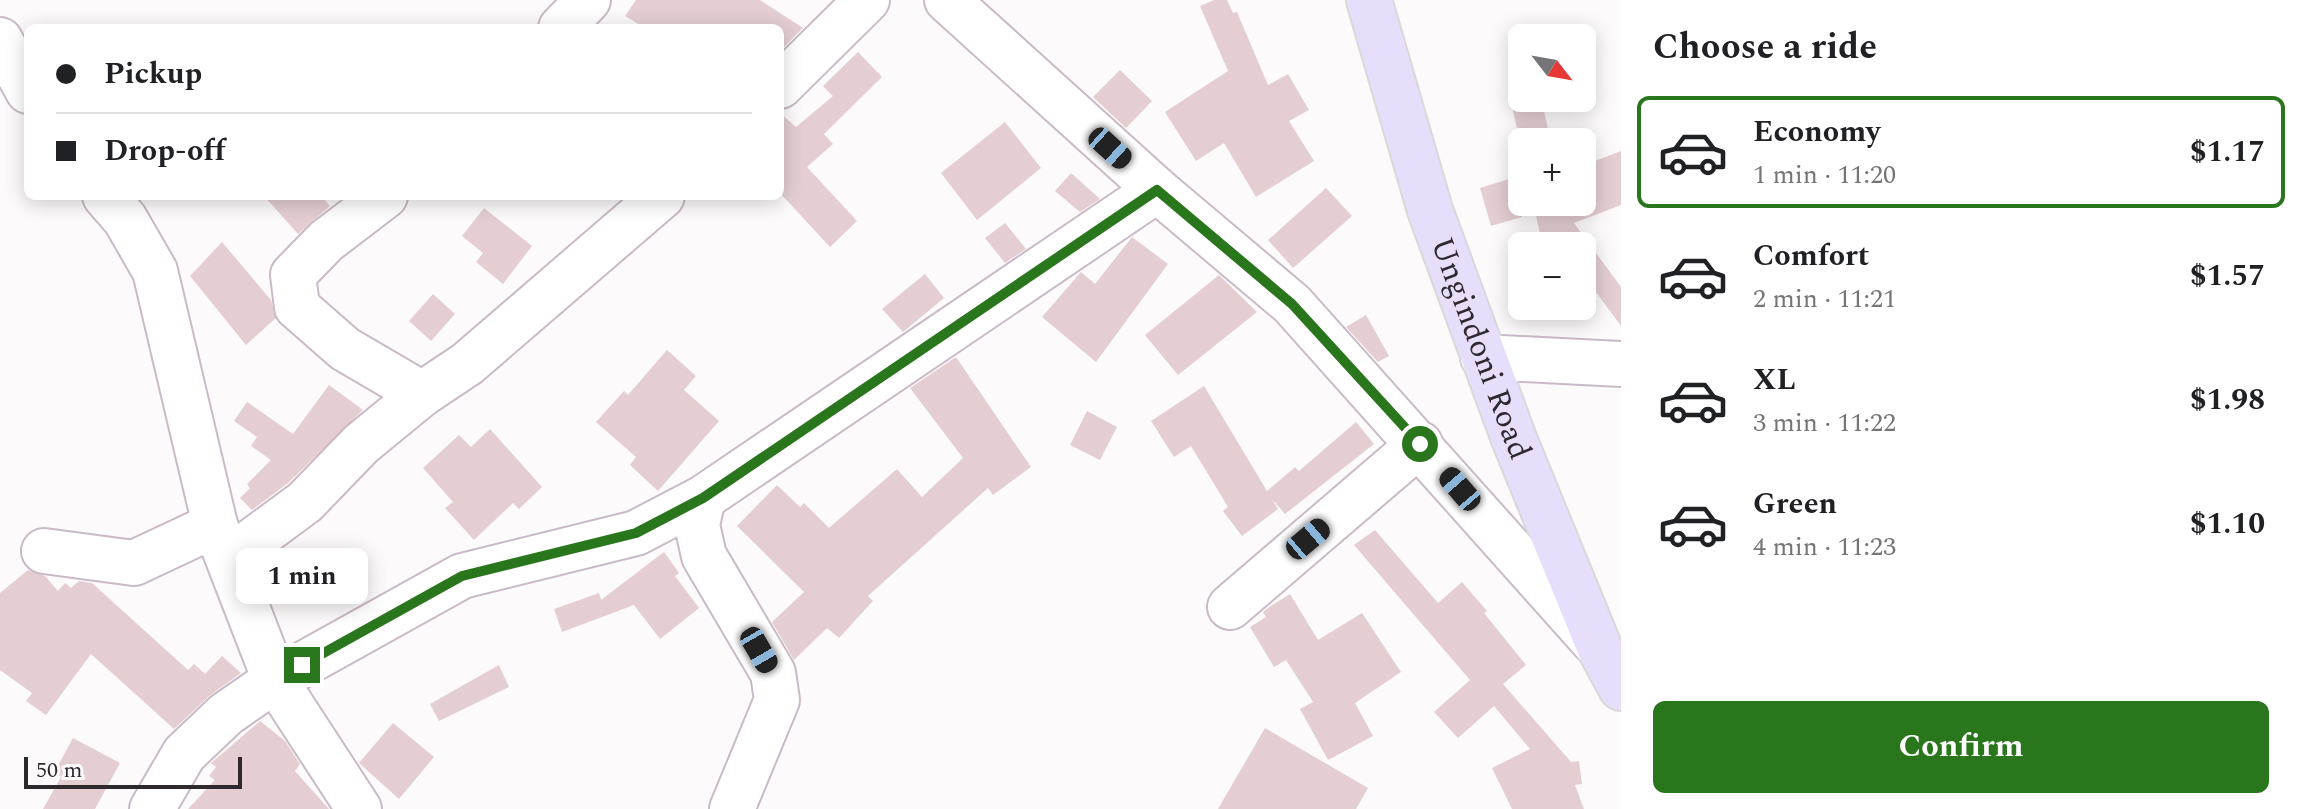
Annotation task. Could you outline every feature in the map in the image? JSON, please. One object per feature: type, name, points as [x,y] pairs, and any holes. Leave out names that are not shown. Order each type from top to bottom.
[{"type":"main road","name":"Ungindoni Road","points":[[1373,1],[1430,210],[1483,357],[1600,649],[1621,688]]},
{"type":"street","points":[[565,24],[588,0]]},
{"type":"street","points":[[784,82],[867,0]]},
{"type":"street","points":[[947,0],[1157,190],[1292,304],[1600,649]]},
{"type":"street","points":[[0,40],[24,84]]},
{"type":"street","points":[[152,809],[184,754],[226,714],[275,680],[462,576],[636,533],[703,498],[1157,190]]},
{"type":"street","points":[[108,200],[125,219],[155,271],[222,542],[275,680],[359,809]]},
{"type":"street","points":[[380,200],[326,241],[293,275],[297,307],[345,349],[422,394]]},
{"type":"street","points":[[44,551],[134,563],[222,542],[305,502],[361,444],[422,394],[467,364],[657,200]]},
{"type":"street","points":[[1483,357],[1621,364]]},
{"type":"street","points":[[1230,607],[1420,444]]},
{"type":"street","points":[[703,498],[697,525],[704,556],[773,673],[777,700],[732,809]]},
{"type":"building","points":[[636,0],[760,0],[803,28],[784,47],[784,24],[638,24],[625,16]]},
{"type":"building","points":[[1214,0],[1227,0],[1233,13],[1237,12],[1268,85],[1288,74],[1309,110],[1289,121],[1314,161],[1256,197],[1224,143],[1196,161],[1165,112],[1228,71],[1200,6]]},
{"type":"building","points":[[858,52],[882,77],[824,134],[833,144],[807,167],[857,221],[830,247],[784,197],[784,116],[796,127],[833,96],[823,86]]},
{"type":"building","points":[[1120,70],[1152,101],[1126,128],[1093,97]]},
{"type":"building","points":[[1513,112],[1544,112],[1548,128],[1517,128]]},
{"type":"building","points":[[1005,122],[1041,168],[977,220],[941,173]]},
{"type":"building","points":[[1621,151],[1621,205],[1596,215],[1596,161]]},
{"type":"building","points":[[1071,173],[1100,199],[1080,212],[1055,191]]},
{"type":"building","points":[[1508,179],[1508,216],[1522,217],[1491,226],[1480,188]]},
{"type":"building","points":[[1326,188],[1352,216],[1293,268],[1268,240]]},
{"type":"building","points":[[268,200],[325,200],[330,206],[298,234]]},
{"type":"building","points":[[484,208],[532,246],[503,284],[476,262],[483,253],[462,236]]},
{"type":"building","points":[[1536,216],[1592,216],[1574,223],[1581,232],[1540,232]]},
{"type":"building","points":[[1005,223],[1026,249],[1005,263],[985,238]]},
{"type":"building","points":[[1132,237],[1168,264],[1096,362],[1042,317],[1081,272],[1095,284]]},
{"type":"building","points":[[222,242],[271,300],[276,318],[246,345],[190,276]]},
{"type":"building","points":[[1596,253],[1621,287],[1621,326],[1596,292]]},
{"type":"building","points":[[925,274],[944,298],[903,332],[882,309]]},
{"type":"building","points":[[1219,275],[1257,312],[1178,375],[1145,335]]},
{"type":"building","points":[[433,294],[455,314],[431,341],[409,321]]},
{"type":"building","points":[[1366,315],[1389,356],[1378,362],[1346,327]]},
{"type":"building","points":[[667,350],[696,376],[684,390],[719,421],[658,491],[630,465],[636,457],[596,422],[624,391],[628,395]]},
{"type":"building","points":[[956,357],[1031,467],[993,495],[988,488],[868,596],[873,601],[839,638],[827,628],[794,660],[772,622],[804,592],[737,526],[777,485],[800,507],[804,503],[829,528],[897,469],[922,497],[963,458],[910,388]]},
{"type":"building","points":[[329,385],[363,410],[288,483],[252,510],[240,498],[250,488],[247,484],[271,460],[251,446],[257,437],[234,421],[247,402],[293,434]]},
{"type":"building","points":[[1204,386],[1267,491],[1295,467],[1299,471],[1356,422],[1374,444],[1285,514],[1272,499],[1278,509],[1242,536],[1223,511],[1228,507],[1191,446],[1174,457],[1151,421]]},
{"type":"building","points":[[1087,411],[1117,427],[1100,460],[1070,445]]},
{"type":"building","points":[[490,429],[542,487],[519,509],[513,503],[474,540],[445,508],[453,502],[423,468],[459,435],[471,447]]},
{"type":"building","points":[[1375,530],[1438,603],[1462,582],[1487,611],[1484,613],[1526,665],[1503,684],[1571,762],[1579,761],[1582,784],[1575,785],[1584,809],[1512,809],[1492,768],[1530,749],[1494,706],[1458,738],[1434,712],[1470,680],[1354,545]]},
{"type":"building","points":[[664,552],[679,573],[675,576],[699,608],[660,639],[634,605],[562,632],[554,609],[599,593],[601,600]]},
{"type":"building","points":[[28,570],[45,576],[58,591],[65,583],[71,588],[79,581],[92,583],[188,670],[194,664],[205,674],[222,656],[241,673],[209,696],[174,729],[91,654],[46,715],[26,701],[32,693],[0,670],[0,593]]},
{"type":"building","points":[[1290,594],[1318,640],[1362,613],[1401,672],[1355,703],[1373,736],[1328,760],[1300,709],[1313,702],[1286,660],[1274,667],[1250,627],[1266,617],[1263,612],[1269,607]]},
{"type":"building","points":[[499,665],[509,687],[439,721],[430,704]]},
{"type":"building","points":[[260,721],[285,741],[300,764],[295,771],[329,809],[188,809],[215,780],[209,776],[216,767],[211,763]]},
{"type":"building","points":[[393,723],[434,757],[399,799],[359,763]]},
{"type":"building","points":[[1265,728],[1368,788],[1356,809],[1218,809]]},
{"type":"building","points":[[73,738],[120,763],[95,809],[43,809],[61,777],[54,773]]},
{"type":"route","points":[[302,665],[462,576],[636,533],[703,498],[1157,190],[1292,304],[1420,444]]}]
